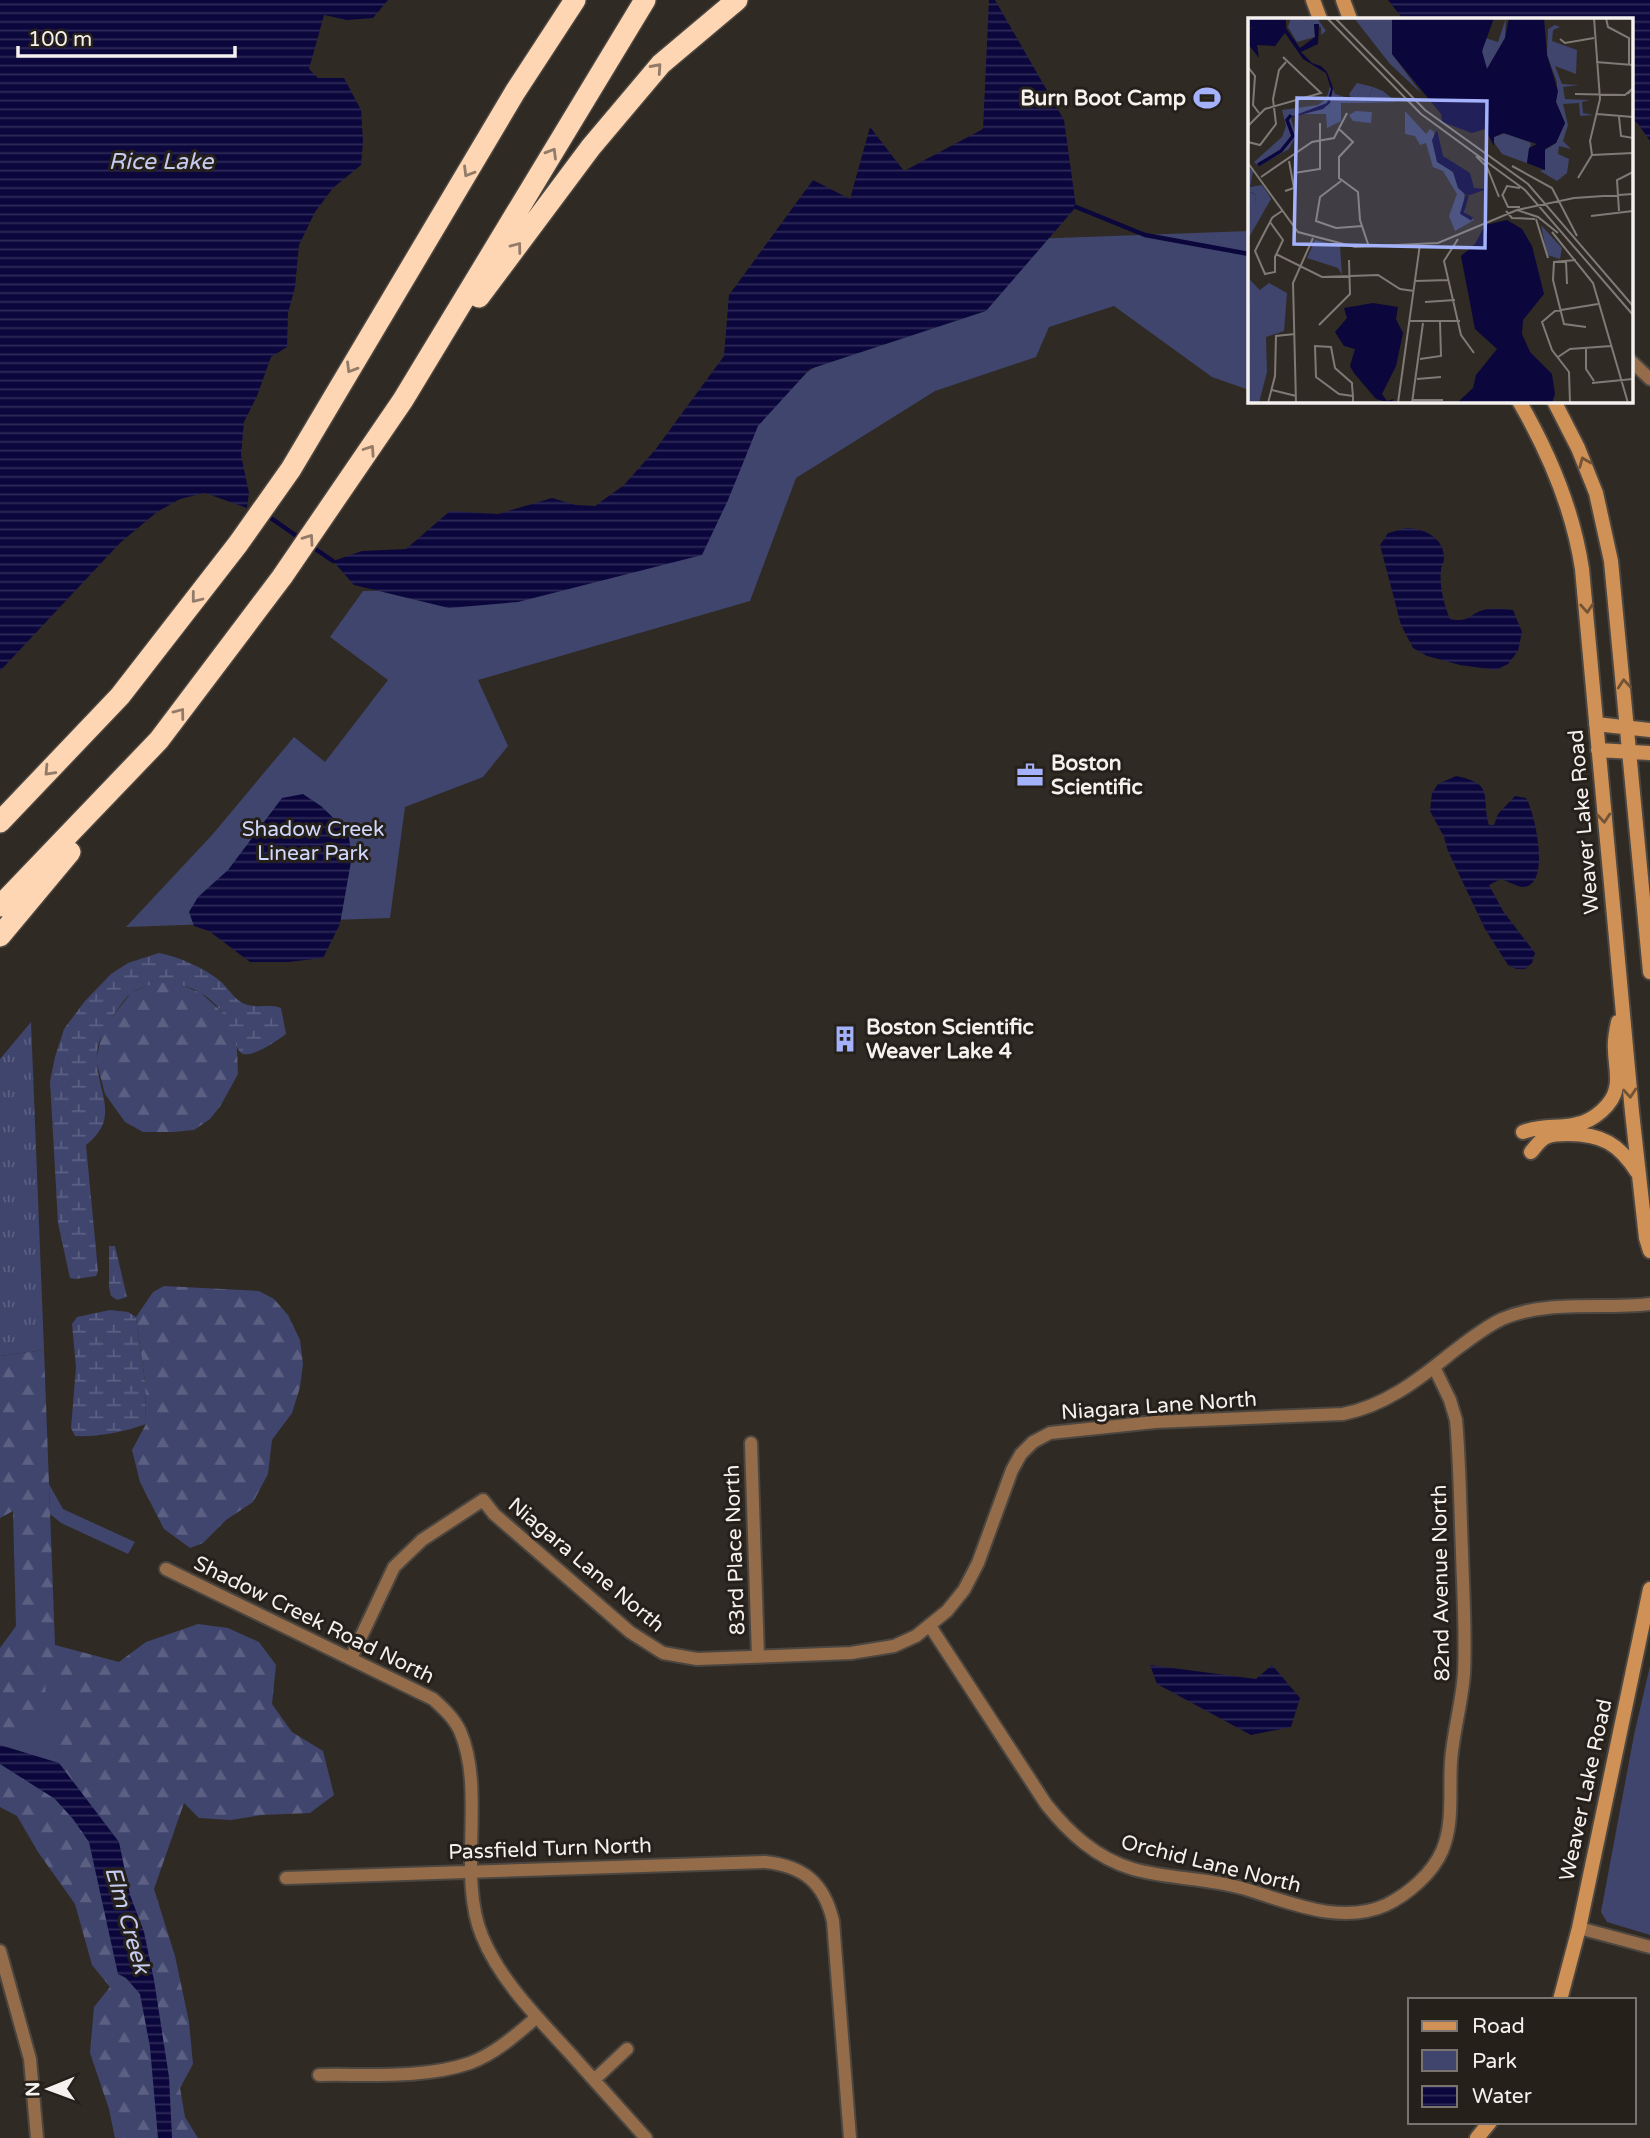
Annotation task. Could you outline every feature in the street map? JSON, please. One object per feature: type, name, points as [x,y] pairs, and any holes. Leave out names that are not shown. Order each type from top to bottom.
[{"type":"highway","points":[[515,92],[564,0]]},
{"type":"highway","points":[[0,822],[120,696],[238,544],[291,469],[515,92],[575,0]]},
{"type":"highway","points":[[0,936],[159,740],[282,578],[336,500],[403,400],[645,0]]},
{"type":"highway","points":[[403,400],[600,136],[661,64],[737,0]]},
{"type":"highway","points":[[0,906],[159,740]]},
{"type":"main road","points":[[1313,0],[1320,18]]},
{"type":"main road","points":[[1343,0],[1350,18]]},
{"type":"main road","name":"Weaver Lake Road","points":[[1520,402],[1551,465],[1577,540],[1586,594],[1621,1000],[1646,1238],[1650,1251]]},
{"type":"main road","points":[[1555,402],[1589,475],[1604,523],[1614,579],[1650,972]]},
{"type":"main road","points":[[1596,724],[1650,730]]},
{"type":"main road","points":[[1598,750],[1650,753]]},
{"type":"main road","points":[[1522,1132],[1540,1126],[1581,1124],[1597,1115],[1608,1104],[1617,1085],[1614,1045],[1621,1000]]},
{"type":"main road","points":[[1531,1152],[1545,1137],[1557,1134],[1592,1135],[1610,1142],[1626,1156],[1639,1175]]},
{"type":"main road","name":"Weaver Lake Road","points":[[1561,1998],[1579,1928],[1650,1589]]},
{"type":"main road","points":[[1477,2138],[1488,2124]]},
{"type":"street","points":[[1632,362],[1650,379]]},
{"type":"street","name":"Niagara Lane North","points":[[351,1658],[394,1567],[422,1540],[483,1500],[506,1524],[646,1644],[663,1653],[696,1659],[877,1650],[916,1636],[947,1611],[964,1590],[978,1563],[1012,1470],[1021,1454],[1033,1442],[1050,1433],[1155,1422],[1343,1414],[1363,1410],[1382,1402],[1475,1335],[1501,1320],[1526,1311],[1650,1304]]},
{"type":"street","name":"82nd Avenue North","points":[[1388,1904],[1418,1883],[1442,1852],[1451,1812],[1451,1763],[1464,1676],[1465,1634],[1456,1420],[1450,1400],[1434,1367]]},
{"type":"street","name":"83rd Place North","points":[[751,1444],[758,1656]]},
{"type":"street","name":"Shadow Creek Road North","points":[[166,1569],[433,1699],[447,1712],[466,1748],[474,1902],[493,1961],[537,2017],[646,2138]]},
{"type":"street","name":"Orchid Lane North","points":[[930,1626],[1046,1804],[1063,1825],[1085,1845],[1108,1859],[1133,1869],[1226,1883],[1309,1908],[1352,1913],[1388,1904]]},
{"type":"street","name":"Passfield Turn North","points":[[286,1878],[765,1862],[782,1864],[812,1879],[829,1904],[833,1921],[850,2138]]},
{"type":"street","points":[[1579,1928],[1650,1947]]},
{"type":"street","points":[[0,1951],[30,2059],[37,2138]]},
{"type":"street","points":[[319,2075],[417,2073],[471,2062],[500,2047],[537,2017]]},
{"type":"street","points":[[594,2080],[627,2049]]},
{"type":"green space","name":"Shadow Creek Linear Park","points":[[1248,231],[1248,390],[1212,377],[1114,306],[1049,327],[1036,357],[935,391],[796,478],[750,601],[478,680],[508,746],[483,777],[405,807],[390,918],[126,927],[212,835],[294,737],[325,762],[388,680],[330,637],[363,591],[487,590],[1002,240]]},
{"type":"green space","points":[[159,953],[205,971],[219,980],[243,1003],[281,1008],[286,1034],[259,1051],[243,1054],[217,1006],[196,990],[170,983],[157,984],[144,987],[127,997],[99,1042],[97,1062],[105,1116],[96,1135],[86,1145],[98,1271],[96,1276],[70,1278],[58,1223],[50,1081],[55,1057],[64,1029],[85,1001],[111,974],[128,963]]},
{"type":"green space","points":[[175,982],[201,993],[223,1013],[232,1028],[237,1049],[238,1074],[210,1119],[194,1130],[143,1132],[125,1122],[105,1094],[96,1060],[103,1029],[131,993],[152,983]]},
{"type":"green space","points":[[31,1022],[44,1350],[0,1356],[0,1059]]},
{"type":"green space","points":[[109,1246],[115,1246],[127,1297],[117,1300],[111,1296],[109,1287]]},
{"type":"green space","points":[[164,1286],[259,1291],[274,1299],[288,1315],[300,1340],[303,1364],[300,1387],[292,1413],[272,1440],[268,1474],[253,1502],[226,1520],[203,1543],[190,1548],[164,1529],[140,1482],[132,1450],[146,1424],[145,1382],[136,1317],[153,1292]]},
{"type":"green space","points":[[110,1310],[128,1312],[136,1317],[145,1382],[146,1424],[111,1433],[75,1436],[71,1428],[76,1367],[72,1324],[77,1317]]},
{"type":"green space","points":[[44,1350],[55,1645],[119,1662],[146,1642],[198,1624],[228,1628],[259,1642],[276,1665],[272,1704],[292,1732],[323,1751],[334,1795],[310,1813],[262,1815],[231,1820],[199,1818],[184,1803],[154,1889],[175,1956],[189,2022],[193,2064],[180,2088],[185,2117],[198,2138],[115,2138],[109,2109],[90,2053],[94,2007],[110,1987],[92,1965],[75,1904],[38,1852],[17,1816],[0,1807],[0,1648],[16,1626],[13,1511],[0,1518],[0,1356]]},
{"type":"green space","points":[[49,1484],[63,1509],[135,1542],[128,1554],[61,1523],[50,1514]]},
{"type":"green space","points":[[1650,1666],[1650,1935],[1607,1922],[1601,1912],[1634,1735]]},
{"type":"green space","points":[[56,1669],[59,1763],[14,1751],[46,1700],[45,1670]]},
{"type":"water","name":"Rice Lake","points":[[0,0],[388,0],[373,18],[347,20],[324,15],[309,69],[318,78],[344,78],[361,110],[361,165],[333,188],[315,212],[299,245],[295,287],[288,313],[287,347],[271,357],[244,422],[241,455],[249,493],[247,508],[205,493],[180,499],[157,512],[120,543],[0,671]]},
{"type":"water","points":[[989,0],[995,0],[1064,120],[1076,207],[986,311],[810,369],[758,426],[702,555],[518,602],[449,608],[354,585],[333,561],[362,551],[406,549],[450,511],[498,514],[552,498],[576,505],[595,506],[624,485],[655,450],[724,356],[729,295],[813,180],[850,199],[870,127],[904,171],[983,129]]},
{"type":"water","points":[[1388,0],[1650,0],[1650,141],[1632,119],[1632,18],[1402,18]]},
{"type":"water","points":[[1406,528],[1426,532],[1441,545],[1444,559],[1441,588],[1450,619],[1465,619],[1487,609],[1513,610],[1522,632],[1518,651],[1508,664],[1496,670],[1460,665],[1427,656],[1413,648],[1401,625],[1380,545],[1388,533]]},
{"type":"water","points":[[1456,776],[1481,787],[1489,825],[1494,825],[1498,814],[1515,796],[1526,798],[1530,806],[1539,848],[1537,875],[1531,884],[1522,887],[1501,879],[1489,885],[1503,911],[1535,953],[1532,963],[1525,969],[1508,965],[1485,929],[1430,811],[1432,793],[1438,784]]},
{"type":"water","points":[[303,794],[321,806],[348,832],[352,856],[340,924],[323,958],[250,962],[209,931],[194,926],[189,912],[198,897],[228,870],[282,798]]},
{"type":"water","points":[[1150,1665],[1256,1679],[1272,1665],[1300,1698],[1291,1727],[1251,1735],[1157,1684]]},
{"type":"water","name":"Elm Creek","points":[[0,1745],[59,1763],[119,1842],[130,1895],[144,1932],[154,1980],[169,2077],[172,2138],[158,2138],[150,2047],[140,1994],[126,1978],[118,1974],[89,1842],[55,1799],[0,1764]]},
{"type":"waterway","points":[[1076,207],[1145,235],[1248,254]]},
{"type":"waterway","points":[[265,514],[301,539]]},
{"type":"waterway","points":[[311,546],[333,561]]},
{"type":"place","name":"Burn Boot Camp","points":[[1207,98]]},
{"type":"place","name":"Boston Scientific","points":[[1030,775]]},
{"type":"place","name":"Boston Scientific Weaver Lake 4","points":[[845,1039]]}]
